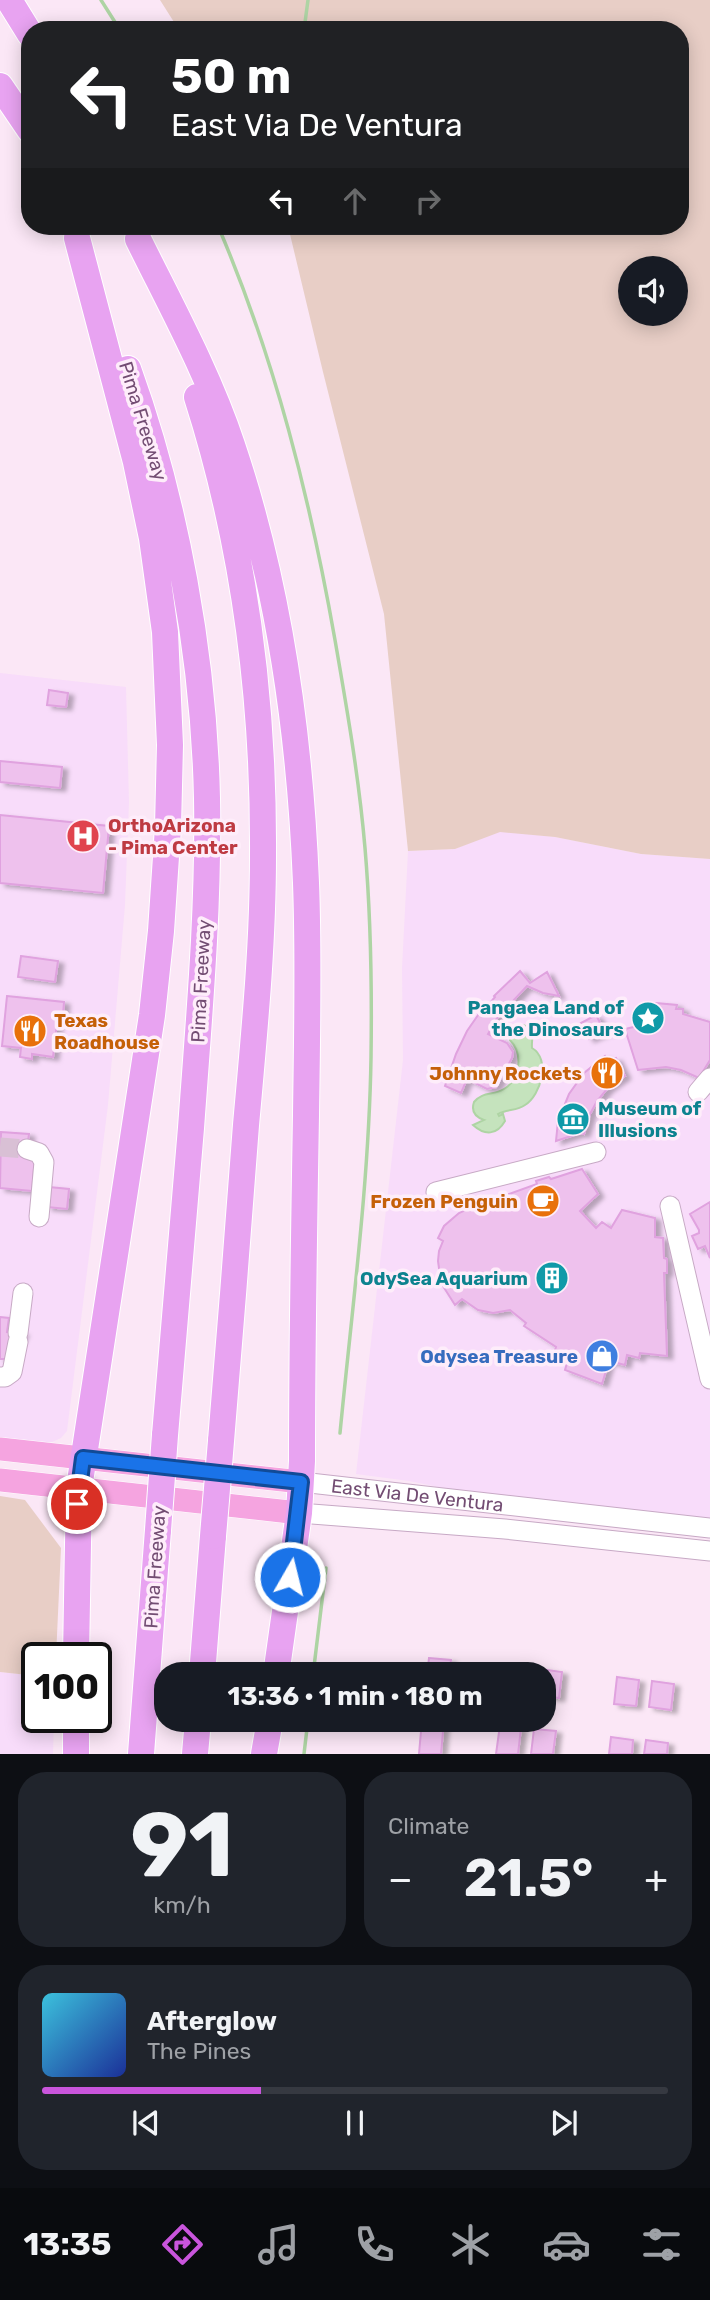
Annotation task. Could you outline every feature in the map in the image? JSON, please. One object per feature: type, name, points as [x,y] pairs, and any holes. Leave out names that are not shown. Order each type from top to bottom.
[{"type":"highway","points":[[9,0],[22,21]]},
{"type":"highway","points":[[0,86],[21,118]]},
{"type":"highway","points":[[75,235],[136,462],[152,538],[165,632],[170,745],[168,827],[152,1015],[79,1488],[76,1642]]},
{"type":"highway","name":"Pima Freeway","points":[[75,235],[131,377],[173,525],[195,653],[203,723],[207,796],[204,940],[141,1754]]},
{"type":"highway","points":[[136,235],[172,323],[202,413],[216,467],[243,595],[259,729],[263,808],[262,927],[203,1662]]},
{"type":"highway","points":[[136,235],[205,377],[232,444],[270,583],[298,760],[308,970],[301,1482],[278,1662]]},
{"type":"highway","points":[[195,1754],[197,1732]]},
{"type":"highway","points":[[264,1754],[268,1732]]},
{"type":"highway","points":[[76,1733],[76,1754]]},
{"type":"main road","name":"East Via De Ventura","points":[[0,1449],[301,1482]]},
{"type":"main road","name":"East Via De Ventura","points":[[0,1480],[299,1513]]},
{"type":"street","points":[[27,1149],[39,1153],[44,1162],[39,1217]]},
{"type":"street","points":[[436,1192],[596,1152]]},
{"type":"street","points":[[670,1206],[710,1379]]},
{"type":"street","points":[[0,1377],[12,1372],[23,1293]]},
{"type":"street","name":"East Via De Ventura","points":[[301,1482],[710,1528]]},
{"type":"street","name":"East Via De Ventura","points":[[299,1513],[710,1551]]},
{"type":"shaded area","points":[[160,0],[710,0],[710,859],[641,854],[555,837],[500,832],[455,849],[408,851],[384,614],[290,235],[689,235],[689,21],[173,21]]},
{"type":"shaded area","points":[[0,673],[126,687],[129,802],[125,905],[108,1105],[67,1431],[52,1442],[37,1443],[0,1439]]},
{"type":"shaded area","points":[[500,831],[555,837],[641,854],[710,859],[710,1521],[468,1493],[356,1474],[403,1060],[402,968],[408,851],[455,849]]},
{"type":"shaded area","points":[[523,1025],[532,1031],[532,1048],[541,1060],[542,1077],[536,1093],[525,1105],[498,1114],[503,1114],[505,1121],[498,1129],[482,1131],[473,1125],[484,1120],[475,1113],[474,1102],[481,1096],[504,1089],[514,1079],[518,1059],[510,1034],[514,1035],[516,1029]]},
{"type":"shaded area","points":[[0,1496],[25,1500],[61,1548],[57,1642],[21,1642],[21,1674],[0,1672]]},
{"type":"shaded area","points":[[0,1672],[21,1674],[21,1733],[54,1733],[53,1754],[0,1754]]},
{"type":"building","points":[[49,690],[68,693],[66,707],[47,705]]},
{"type":"building","points":[[0,761],[62,767],[60,788],[0,782]]},
{"type":"building","points":[[0,815],[109,826],[103,893],[0,883]]},
{"type":"building","points":[[21,956],[58,961],[55,982],[18,977]]},
{"type":"building","points":[[520,971],[530,983],[547,972],[559,996],[527,986],[497,1018],[488,1034],[507,1043],[513,1052],[496,1087],[487,1089],[467,1079],[461,1093],[445,1086],[467,1031],[483,1008],[485,1009],[494,996]]},
{"type":"building","name":"Texas Roadhouse","points":[[7,996],[64,1002],[63,1015],[58,1014],[53,1057],[32,1054],[32,1059],[20,1057],[21,1048],[2,1046]]},
{"type":"building","points":[[656,1003],[677,1005],[676,1009],[683,1009],[683,1014],[710,1022],[710,1060],[699,1078],[666,1067],[638,1070],[625,1029],[638,1026],[635,1009],[655,1007]]},
{"type":"building","points":[[596,1015],[605,1032],[589,1039],[581,1023]]},
{"type":"building","points":[[605,1056],[609,1061],[616,1058],[625,1076],[607,1089],[597,1101],[584,1134],[556,1141],[558,1121],[569,1094],[584,1073]]},
{"type":"building","points":[[1,1132],[29,1134],[26,1156],[35,1157],[32,1191],[0,1188]]},
{"type":"building","name":"OdySea Aquarium","points":[[582,1169],[598,1194],[580,1211],[596,1228],[602,1222],[611,1228],[622,1210],[655,1218],[655,1237],[663,1238],[664,1258],[667,1259],[667,1273],[664,1273],[667,1356],[640,1353],[639,1358],[627,1355],[625,1365],[609,1361],[602,1384],[565,1370],[569,1356],[555,1350],[556,1347],[524,1326],[526,1323],[510,1310],[493,1313],[478,1310],[462,1299],[455,1305],[441,1283],[438,1261],[443,1241],[438,1238],[444,1226],[459,1213],[476,1205],[513,1200],[509,1194],[537,1184],[536,1181]]},
{"type":"building","points":[[49,1187],[69,1189],[67,1209],[47,1207]]},
{"type":"building","points":[[710,1202],[710,1258],[705,1246],[698,1249],[692,1236],[699,1233],[699,1230],[690,1214]]},
{"type":"building","points":[[0,1317],[9,1318],[7,1332],[23,1333],[8,1359],[0,1359]]},
{"type":"building","points":[[429,1658],[451,1660],[451,1662],[429,1662]]},
{"type":"building","points":[[556,1671],[562,1672],[559,1698],[556,1698]]},
{"type":"building","points":[[617,1677],[639,1680],[636,1706],[614,1704]]},
{"type":"building","points":[[652,1681],[674,1684],[671,1710],[649,1707]]},
{"type":"building","points":[[421,1732],[443,1732],[441,1754],[419,1754]]},
{"type":"building","points":[[499,1732],[521,1732],[518,1754],[496,1754]]},
{"type":"building","points":[[534,1732],[556,1732],[553,1754],[531,1754]]},
{"type":"building","points":[[611,1737],[633,1740],[632,1754],[609,1754]]},
{"type":"building","points":[[646,1740],[668,1743],[667,1754],[644,1754]]},
{"type":"waterway","points":[[101,0],[114,21]]},
{"type":"waterway","points":[[305,21],[308,0]]},
{"type":"waterway","points":[[222,235],[257,327],[302,482],[335,640],[362,822],[371,953],[370,1105],[340,1433]]},
{"type":"waterway","points":[[315,1662],[326,1568]]},
{"type":"waterway","points":[[304,1754],[307,1732]]},
{"type":"tunnel","points":[[0,1147],[27,1149]]},
{"type":"place","name":"OrthoArizona - Pima Center","points":[[83,836]]},
{"type":"place","name":"Pangaea Land of the Dinosaurs","points":[[648,1018]]},
{"type":"place","name":"Texas Roadhouse","points":[[30,1031]]},
{"type":"place","name":"Johnny Rockets","points":[[607,1073]]},
{"type":"place","name":"Museum of Illusions","points":[[573,1119]]},
{"type":"place","name":"Frozen Penguin","points":[[543,1201]]},
{"type":"place","name":"OdySea Aquarium","points":[[552,1278]]},
{"type":"place","name":"Odysea Treasure","points":[[602,1356]]},
{"type":"route","points":[[77,1504],[83,1458],[301,1482],[290,1577]]}]
